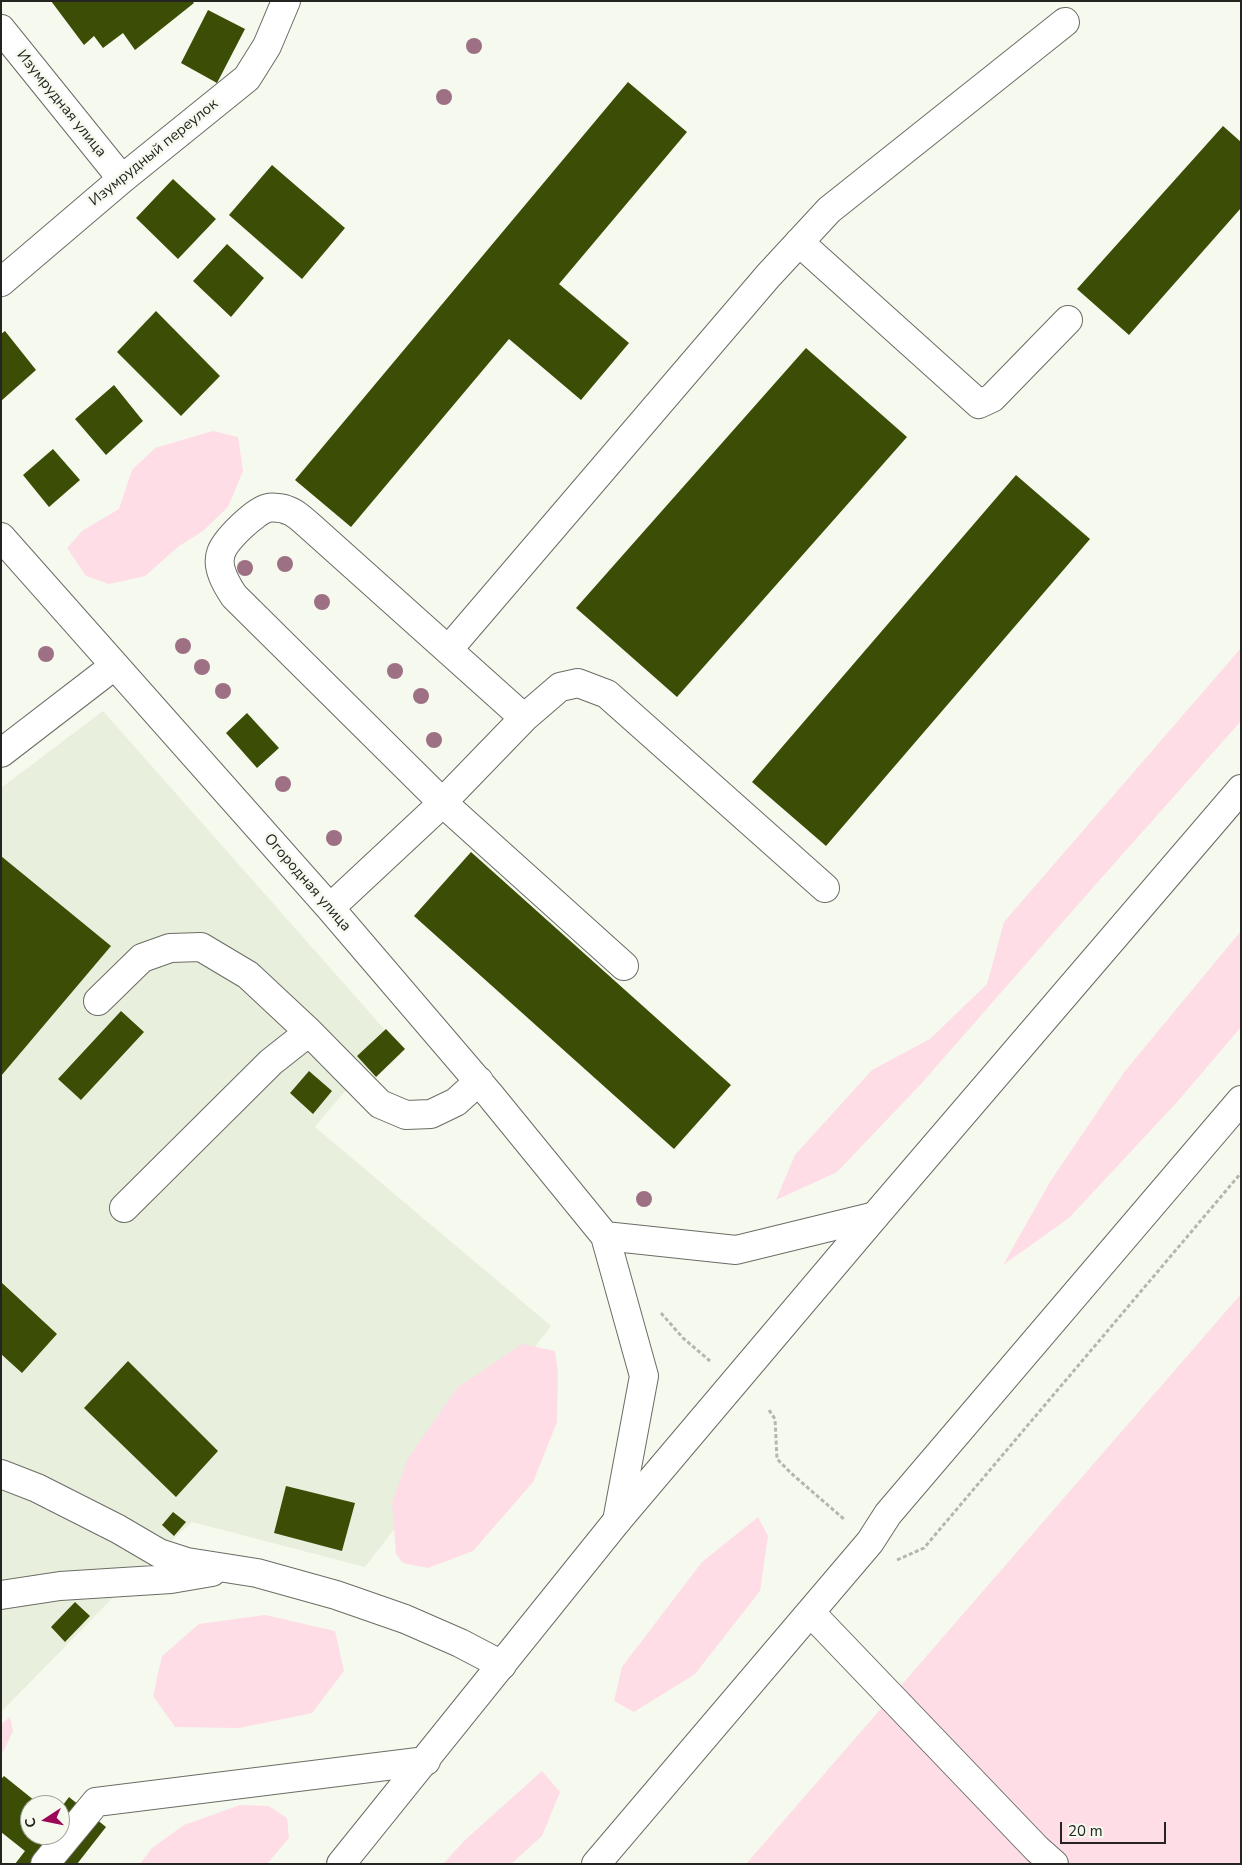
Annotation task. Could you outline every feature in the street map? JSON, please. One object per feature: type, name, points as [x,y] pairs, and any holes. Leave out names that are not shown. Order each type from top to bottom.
[{"type":"main road","name":"Изумрудный переулок","points":[[1,282],[122,179],[246,78],[267,46],[285,4]]},
{"type":"main road","points":[[448,650],[768,276],[829,210],[1065,22]]},
{"type":"main road","name":"Изумрудная улица","points":[[1,29],[122,179]]},
{"type":"main road","points":[[799,242],[979,404],[992,398],[1068,320]]},
{"type":"main road","points":[[524,718],[312,528],[288,510],[268,508],[252,518],[226,543],[220,554],[220,566],[225,583],[234,596],[442,803],[624,966]]},
{"type":"main road","name":"Огородная улица","points":[[1,537],[330,908],[479,1081],[605,1236]]},
{"type":"main road","points":[[1,753],[114,666]]},
{"type":"main road","points":[[330,908],[359,883],[442,803],[524,718],[560,687],[578,683],[607,694],[825,888]]},
{"type":"main road","points":[[341,1864],[426,1761],[617,1521],[875,1216],[1241,789]]},
{"type":"main road","points":[[98,1001],[142,958],[170,948],[201,947],[248,975],[309,1032],[380,1104],[406,1115],[431,1114],[456,1102],[479,1081]]},
{"type":"main road","points":[[124,1208],[271,1062],[309,1032]]},
{"type":"main road","points":[[596,1864],[870,1542],[888,1514],[1241,1100]]},
{"type":"main road","points":[[617,1521],[644,1376],[605,1236],[736,1250],[875,1216]]},
{"type":"main road","points":[[1,1474],[37,1488],[118,1529],[158,1553],[187,1562],[256,1573],[336,1595],[405,1619],[460,1643],[502,1665]]},
{"type":"main road","points":[[1,1595],[60,1586],[171,1579],[228,1570]]},
{"type":"main road","points":[[810,1613],[1037,1849],[1054,1864]]},
{"type":"main road","points":[[45,1864],[96,1802],[426,1761]]},
{"type":"path","points":[[893,1558],[899,1560],[924,1548],[1241,1173]]},
{"type":"path","points":[[769,1410],[775,1419],[777,1459],[849,1523]]},
{"type":"shaded area","points":[[213,431],[238,437],[243,471],[228,507],[203,531],[179,546],[145,576],[109,584],[86,576],[67,548],[82,531],[119,509],[132,470],[155,448]]},
{"type":"shaded area","points":[[1241,648],[1241,721],[921,1084],[837,1172],[776,1200],[795,1155],[872,1070],[930,1039],[987,984],[1004,922]]},
{"type":"shaded area","points":[[103,711],[385,1030],[405,1049],[376,1077],[368,1068],[315,1127],[551,1326],[365,1567],[192,1522],[144,1566],[1,1712],[1,788]]},
{"type":"shaded area","points":[[1241,931],[1241,1027],[1178,1101],[1069,1218],[1003,1265],[1050,1182],[1125,1071]]},
{"type":"shaded area","points":[[1241,1294],[1241,1864],[746,1864]]},
{"type":"shaded area","points":[[522,1344],[555,1351],[558,1373],[557,1422],[533,1482],[473,1551],[428,1568],[403,1563],[396,1554],[392,1503],[407,1460],[457,1388]]},
{"type":"shaded area","points":[[758,1517],[768,1536],[760,1591],[695,1674],[634,1712],[614,1701],[622,1667],[702,1562]]},
{"type":"shaded area","points":[[265,1615],[335,1631],[344,1671],[312,1713],[239,1728],[175,1727],[153,1696],[162,1656],[199,1624]]},
{"type":"shaded area","points":[[10,1717],[13,1731],[1,1756],[1,1724]]},
{"type":"shaded area","points":[[542,1771],[560,1792],[542,1836],[511,1864],[443,1864],[465,1840]]},
{"type":"shaded area","points":[[240,1805],[269,1806],[287,1818],[289,1838],[267,1864],[140,1864],[152,1848],[184,1825]]},
{"type":"building","points":[[51,1],[192,1],[194,3],[135,50],[123,33],[103,48],[94,36],[84,45]]},
{"type":"building","points":[[208,10],[245,29],[217,83],[181,63]]},
{"type":"building","points":[[628,82],[687,132],[559,284],[629,343],[581,400],[509,339],[351,527],[295,480]]},
{"type":"building","points":[[1223,126],[1241,142],[1241,208],[1129,335],[1077,289]]},
{"type":"building","points":[[272,165],[345,228],[302,279],[229,215]]},
{"type":"building","points":[[173,179],[216,219],[178,259],[136,218]]},
{"type":"building","points":[[227,244],[264,278],[231,317],[193,281]]},
{"type":"building","points":[[156,311],[220,376],[181,416],[117,352]]},
{"type":"building","points":[[5,331],[36,370],[1,401],[1,334]]},
{"type":"building","points":[[806,348],[907,437],[677,697],[576,608]]},
{"type":"building","points":[[114,385],[143,421],[106,455],[75,419]]},
{"type":"building","points":[[53,449],[80,480],[49,507],[23,475]]},
{"type":"building","points":[[1016,475],[1090,539],[826,846],[752,782]]},
{"type":"building","points":[[247,713],[279,748],[257,768],[226,733]]},
{"type":"building","points":[[471,852],[731,1085],[674,1149],[414,916]]},
{"type":"building","points":[[1,856],[111,946],[1,1076]]},
{"type":"building","points":[[121,1011],[144,1032],[81,1100],[58,1079]]},
{"type":"building","points":[[386,1029],[405,1049],[376,1077],[357,1056]]},
{"type":"building","points":[[309,1071],[332,1091],[313,1114],[290,1093]]},
{"type":"building","points":[[1,1282],[57,1334],[22,1373],[1,1354]]},
{"type":"building","points":[[128,1361],[218,1451],[176,1497],[84,1408]]},
{"type":"building","points":[[286,1486],[355,1503],[342,1551],[274,1533]]},
{"type":"building","points":[[173,1512],[186,1522],[174,1536],[162,1525]]},
{"type":"building","points":[[75,1602],[90,1616],[65,1642],[51,1627]]},
{"type":"building","points":[[4,1776],[28,1795],[20,1795],[20,1845],[70,1845],[70,1798],[106,1827],[77,1864],[15,1864],[25,1851],[1,1832],[1,1779]]}]
